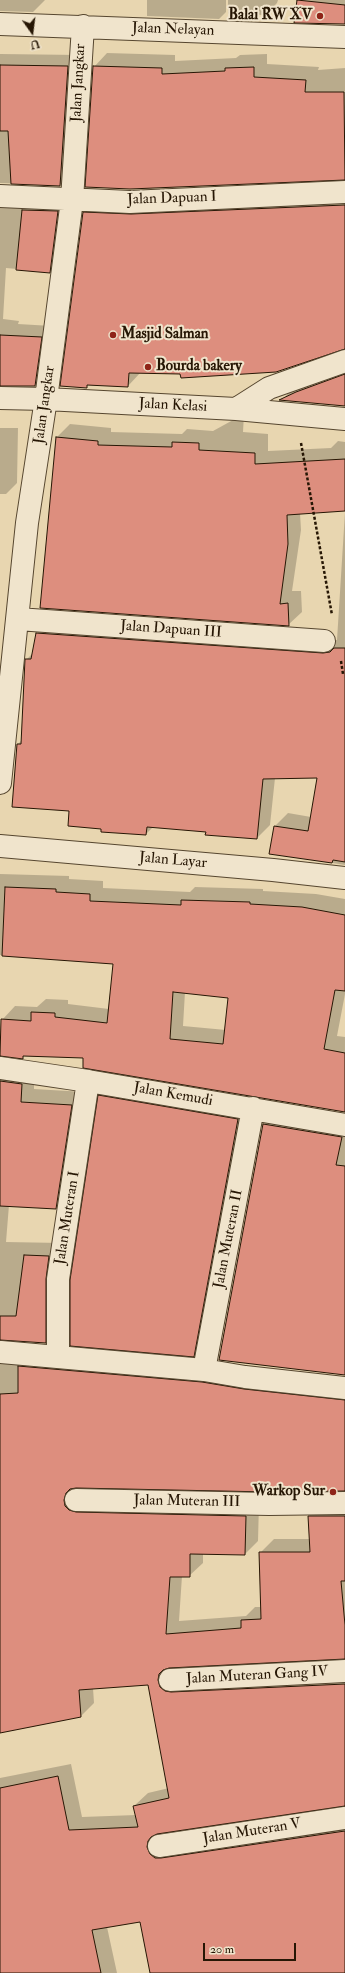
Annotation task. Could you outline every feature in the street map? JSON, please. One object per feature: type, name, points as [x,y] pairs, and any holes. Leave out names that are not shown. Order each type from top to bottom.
[{"type":"street","name":"Jalan Nelayan","points":[[0,24],[345,37]]},
{"type":"street","name":"Jalan Jangkar","points":[[0,783],[27,523],[46,398],[72,200],[83,26]]},
{"type":"street","name":"Jalan Dapuan I","points":[[0,196],[130,202],[345,192]]},
{"type":"street","points":[[236,409],[269,388],[345,361]]},
{"type":"street","name":"Jalan Kelasi","points":[[0,398],[46,398],[236,409],[345,420]]},
{"type":"street","name":"Jalan Dapuan III","points":[[18,619],[324,641]]},
{"type":"street","name":"Jalan Layar","points":[[0,846],[273,870],[345,878]]},
{"type":"street","name":"Jalan Kemudi","points":[[0,1068],[253,1108],[345,1125]]},
{"type":"street","name":"Jalan Muteran I","points":[[58,1356],[58,1279],[88,1081]]},
{"type":"street","name":"Jalan Muteran II","points":[[204,1370],[253,1108]]},
{"type":"street","points":[[1,1352],[204,1370],[260,1379],[345,1388]]},
{"type":"street","name":"Jalan Muteran III","points":[[76,1500],[269,1504],[345,1503]]},
{"type":"street","name":"Jalan Muteran Gang IV","points":[[170,1680],[345,1671]]},
{"type":"street","name":"Jalan Muteran V","points":[[159,1846],[345,1818]]},
{"type":"path","points":[[296,415],[333,619]]},
{"type":"path","points":[[340,658],[343,674]]},
{"type":"building","name":"Balai RW XV","points":[[297,0],[345,5],[345,24],[294,23]]},
{"type":"building","points":[[0,65],[68,66],[60,186],[11,184],[8,131],[0,131]]},
{"type":"building","points":[[93,66],[162,68],[162,74],[225,71],[225,68],[254,67],[254,77],[306,80],[305,92],[344,92],[345,180],[130,189],[85,187]]},
{"type":"building","points":[[345,205],[345,349],[276,372],[181,378],[180,374],[129,373],[128,387],[87,385],[87,388],[60,386],[83,212],[131,214]]},
{"type":"building","points":[[22,210],[58,211],[50,273],[16,270]]},
{"type":"building","points":[[0,335],[42,337],[35,386],[0,386]]},
{"type":"building","points":[[345,374],[345,406],[279,400],[296,392]]},
{"type":"building","points":[[56,437],[98,441],[98,445],[172,447],[172,442],[199,443],[199,450],[255,453],[255,464],[345,459],[345,511],[287,515],[288,544],[280,604],[288,603],[289,626],[40,608]]},
{"type":"building","points":[[36,633],[323,653],[330,652],[334,648],[345,648],[345,862],[333,860],[332,863],[269,854],[274,826],[308,831],[317,778],[263,779],[257,839],[205,835],[206,832],[147,827],[146,835],[101,832],[101,829],[68,826],[69,811],[12,807],[17,744],[21,744],[25,659],[31,659]]},
{"type":"building","points":[[5,887],[56,889],[56,892],[90,894],[90,901],[181,905],[181,900],[250,902],[250,904],[302,907],[345,915],[345,991],[335,990],[324,1049],[345,1053],[345,1112],[83,1068],[83,1058],[23,1056],[23,1059],[0,1056],[1,1019],[31,1021],[31,1012],[55,1013],[55,1017],[107,1023],[113,964],[2,956]],"holes":[[[173,992],[228,998],[223,1044],[170,1039]]]},
{"type":"building","points":[[0,1081],[22,1084],[21,1102],[72,1105],[56,1209],[0,1206]]},
{"type":"building","points":[[98,1095],[238,1119],[194,1357],[70,1346],[70,1280]]},
{"type":"building","points":[[263,1124],[342,1137],[336,1165],[345,1166],[345,1375],[219,1360]]},
{"type":"building","points":[[24,1255],[49,1256],[46,1279],[46,1343],[0,1340],[0,1316],[16,1316]]},
{"type":"building","points":[[18,1366],[202,1382],[244,1389],[345,1400],[345,1491],[269,1492],[76,1488],[70,1489],[66,1493],[64,1500],[65,1506],[69,1510],[76,1512],[246,1516],[245,1555],[190,1554],[190,1577],[170,1577],[166,1634],[241,1628],[241,1620],[261,1619],[259,1552],[310,1552],[308,1516],[345,1516],[345,1581],[341,1581],[345,1625],[345,1659],[169,1668],[163,1670],[159,1674],[158,1680],[160,1687],[165,1691],[171,1692],[345,1684],[345,1806],[157,1834],[151,1837],[148,1841],[147,1847],[150,1854],[155,1858],[161,1858],[345,1831],[345,1973],[150,1973],[140,1922],[92,1930],[101,1973],[0,1973],[0,1788],[58,1776],[69,1830],[138,1827],[133,1806],[169,1798],[148,1685],[79,1690],[81,1717],[0,1733],[0,1394],[18,1393]]},
{"type":"place","name":"Balai RW XV","points":[[320,16]]},
{"type":"place","name":"Masjid Salman","points":[[113,335]]},
{"type":"place","name":"Bourda bakery","points":[[148,367]]},
{"type":"place","name":"Warkop Sur","points":[[333,1492]]}]
